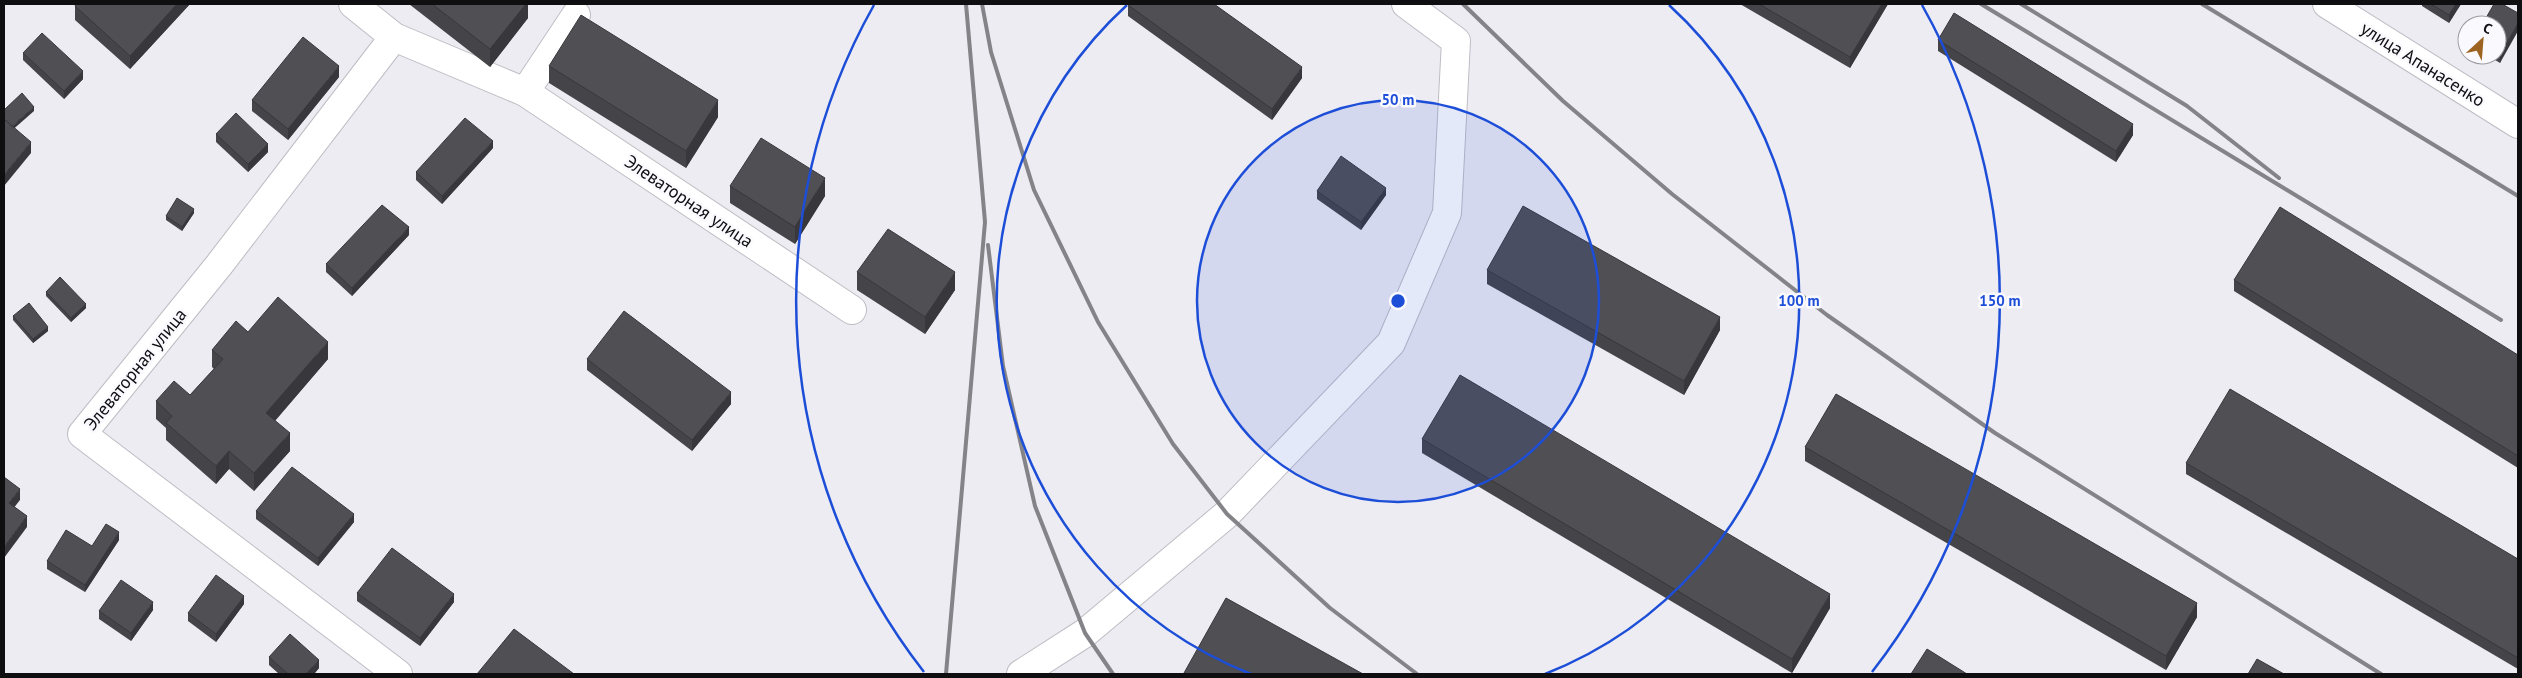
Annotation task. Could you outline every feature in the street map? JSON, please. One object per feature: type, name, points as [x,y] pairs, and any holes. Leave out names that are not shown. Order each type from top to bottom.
[{"type":"street","name":"Элеваторная улица","points":[[352,4],[394,37],[525,92],[852,310]]},
{"type":"street","points":[[1021,674],[1085,633],[1227,514],[1391,343],[1447,214],[1456,41],[1406,4]]},
{"type":"street","name":"улица Апанасенко","points":[[2327,4],[2518,124]]},
{"type":"street","points":[[525,92],[576,15]]},
{"type":"street","name":"Элеваторная улица","points":[[394,37],[219,265],[82,434],[398,674]]},
{"type":"building","points":[[76,4],[177,4],[130,56],[75,6]]},
{"type":"building","points":[[432,4],[526,4],[490,49]]},
{"type":"building","points":[[1129,4],[1214,4],[1302,67],[1272,109]]},
{"type":"building","points":[[1759,4],[1882,4],[1850,57]]},
{"type":"building","points":[[2431,4],[2456,4],[2449,15]]},
{"type":"building","points":[[2494,4],[2502,4],[2518,13],[2518,23],[2507,43],[2507,15],[2488,15]]},
{"type":"building","points":[[1954,13],[2133,124],[2116,151],[1938,40]]},
{"type":"building","points":[[581,15],[718,100],[686,151],[549,66]]},
{"type":"building","points":[[42,33],[83,71],[64,91],[23,53]]},
{"type":"building","points":[[303,37],[339,66],[288,129],[252,100]]},
{"type":"building","points":[[22,93],[34,107],[12,126],[4,119],[4,110]]},
{"type":"building","points":[[236,113],[268,144],[248,164],[216,134]]},
{"type":"building","points":[[465,118],[493,141],[442,196],[416,172]]},
{"type":"building","points":[[4,119],[31,142],[4,175]]},
{"type":"building","points":[[761,138],[825,178],[795,227],[730,186]]},
{"type":"building","points":[[1341,156],[1386,188],[1361,222],[1317,191]]},
{"type":"building","points":[[177,198],[194,209],[182,227],[166,216]]},
{"type":"building","points":[[382,205],[409,227],[352,288],[326,264]]},
{"type":"building","points":[[1523,206],[1720,317],[1684,381],[1487,270]]},
{"type":"building","points":[[2280,207],[2518,355],[2518,456],[2234,280]]},
{"type":"building","points":[[888,229],[955,272],[925,317],[857,272]]},
{"type":"building","points":[[60,277],[86,304],[71,318],[46,292]]},
{"type":"building","points":[[278,297],[328,342],[266,413],[290,433],[254,473],[229,451],[216,466],[166,423],[172,416],[156,401],[174,381],[190,395],[223,359],[212,350],[236,321],[248,332]]},
{"type":"building","points":[[29,303],[48,327],[33,339],[13,316]]},
{"type":"building","points":[[624,311],[731,392],[692,440],[587,359]]},
{"type":"building","points":[[1460,375],[1830,594],[1792,659],[1422,439]]},
{"type":"building","points":[[2230,389],[2518,559],[2518,658],[2186,463]]},
{"type":"building","points":[[1836,394],[2197,603],[2166,656],[1805,447]]},
{"type":"building","points":[[292,467],[354,514],[318,558],[256,511]]},
{"type":"building","points":[[4,477],[20,489],[9,503],[27,516],[4,547]]},
{"type":"building","points":[[106,524],[119,532],[85,585],[47,561],[66,530],[92,546]]},
{"type":"building","points":[[392,548],[454,594],[420,638],[357,593]]},
{"type":"building","points":[[216,575],[244,596],[216,634],[188,613]]},
{"type":"building","points":[[121,580],[153,602],[131,633],[99,611]]},
{"type":"building","points":[[1226,598],[1363,674],[1184,673]]},
{"type":"building","points":[[514,629],[574,674],[477,674]]},
{"type":"building","points":[[290,634],[319,660],[306,674],[288,674],[269,657]]},
{"type":"building","points":[[1927,649],[1967,674],[1911,674]]},
{"type":"building","points":[[2257,659],[2284,674],[2248,674]]},
{"type":"railway","points":[[946,674],[985,222],[966,4]]},
{"type":"railway","points":[[982,4],[991,52],[1034,190],[1098,322],[1173,444],[1227,514],[1330,608],[1417,674]]},
{"type":"railway","points":[[1463,4],[1563,101],[1672,194],[1827,315],[1995,433],[2381,674]]},
{"type":"railway","points":[[1981,4],[2501,320]]},
{"type":"railway","points":[[2021,4],[2187,106],[2279,178]]},
{"type":"railway","points":[[2202,4],[2518,196]]},
{"type":"railway","points":[[988,245],[1003,366],[1035,506],[1085,633],[1113,674]]}]
